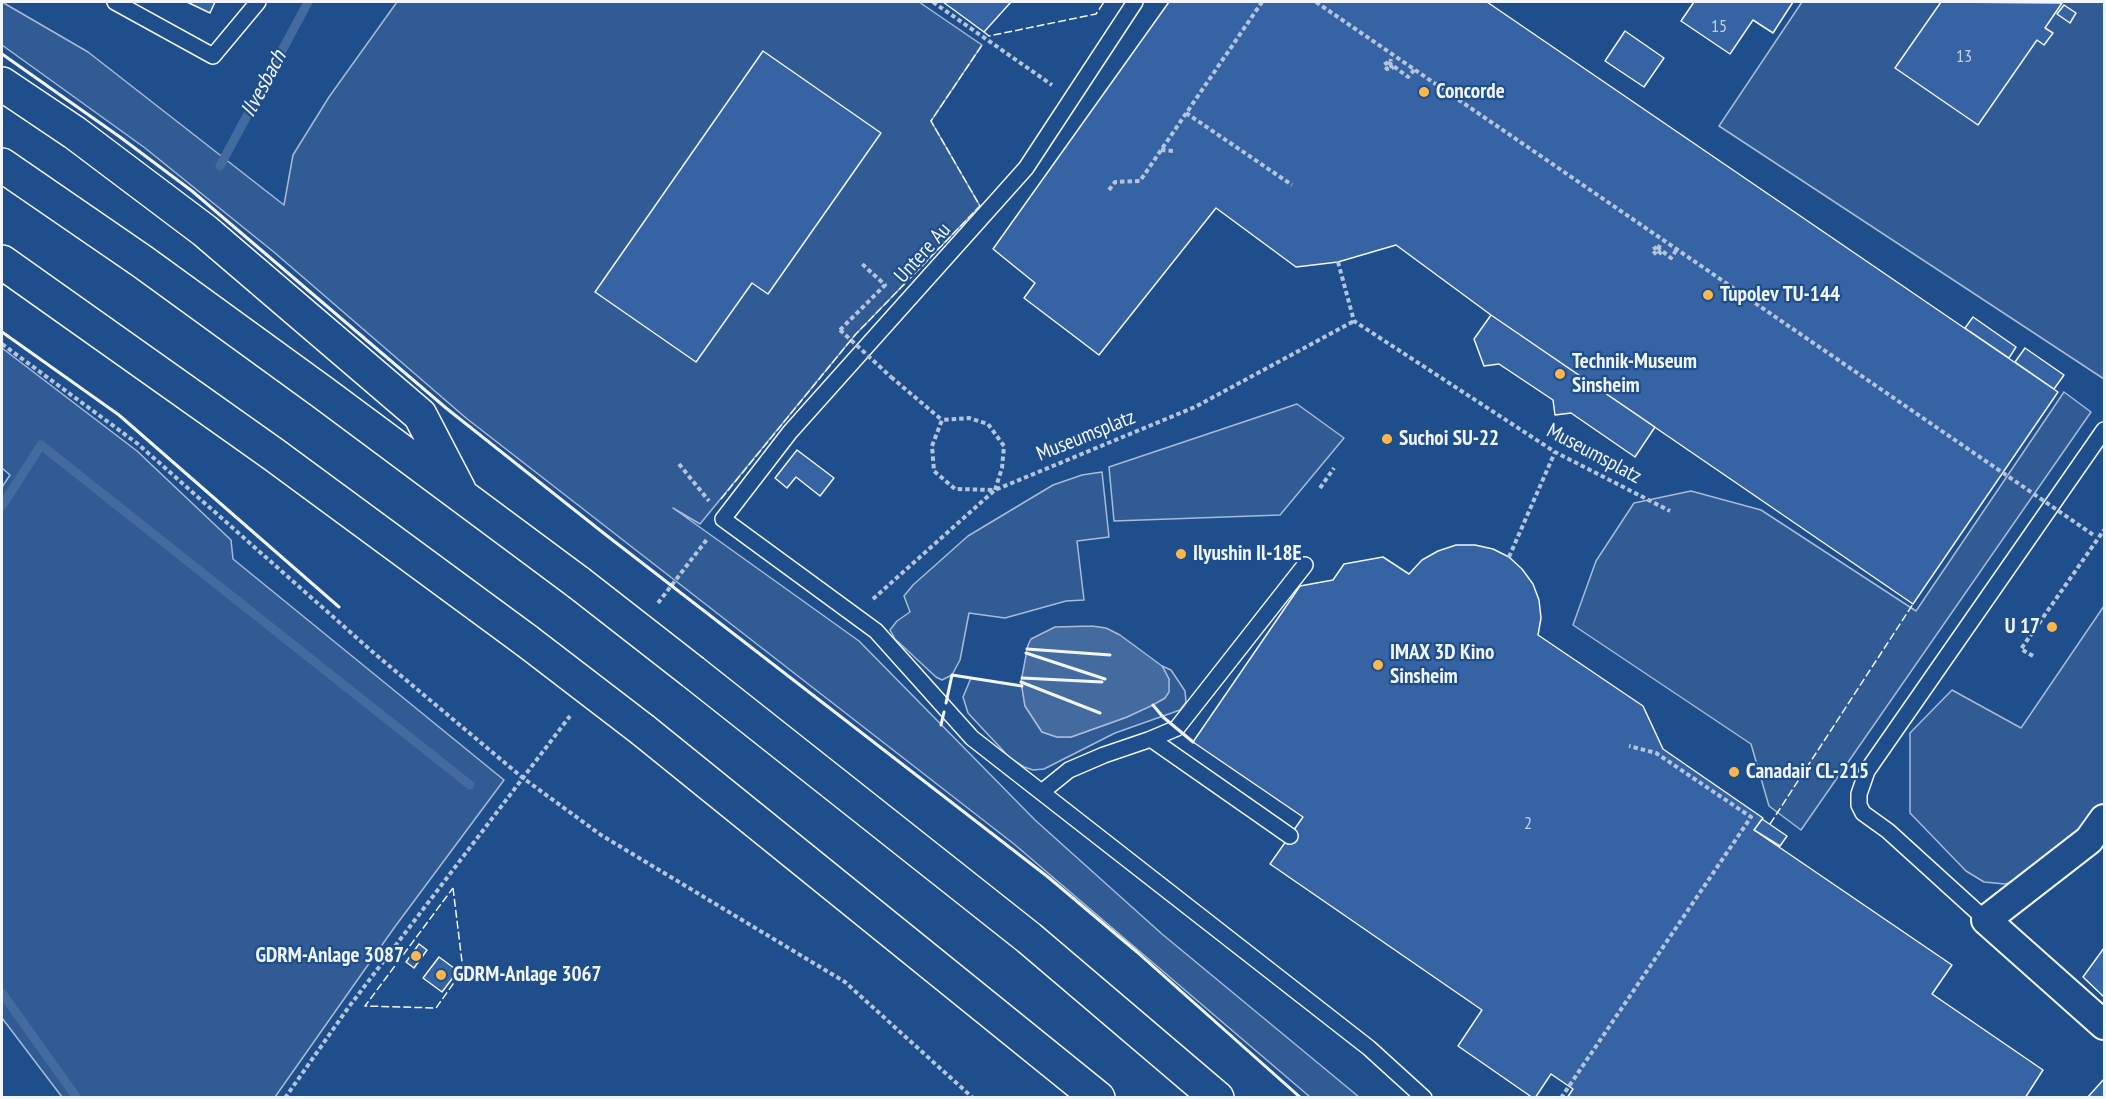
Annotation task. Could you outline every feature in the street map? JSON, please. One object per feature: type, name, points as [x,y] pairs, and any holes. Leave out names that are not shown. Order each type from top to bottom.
[{"type":"highway","points":[[2,84],[75,133],[205,231],[420,416],[463,496]]},
{"type":"highway","points":[[2,165],[142,262],[579,583],[1029,938],[1218,1098]]},
{"type":"highway","points":[[2,262],[273,454],[643,730],[1098,1098]]},
{"type":"street","points":[[2104,819],[2089,840],[1986,920],[2104,1025]]},
{"type":"lane","points":[[115,2],[213,56],[258,2]]},
{"type":"lane","name":"Untere Au","points":[[723,519],[789,432],[1026,168],[1135,2]]},
{"type":"lane","points":[[1986,920],[1888,831],[1863,813],[1859,805],[1858,794],[1867,771],[2104,430]]},
{"type":"lane","points":[[723,519],[876,631],[972,738],[1043,791],[1360,1041],[1424,1098]]},
{"type":"lane","points":[[1043,791],[1069,770],[1104,754],[1177,728],[1305,565]]},
{"type":"lane","points":[[1151,739],[1290,836]]},
{"type":"path","points":[[933,2],[1073,99]]},
{"type":"path","points":[[1109,190],[1114,182],[1140,181],[1262,2]]},
{"type":"path","points":[[1316,2],[2099,538]]},
{"type":"path","points":[[1390,60],[1408,77],[1415,69]]},
{"type":"path","points":[[1186,113],[1292,185]]},
{"type":"path","points":[[1161,150],[1174,151]]},
{"type":"path","points":[[1658,246],[1671,258],[1677,249]]},
{"type":"path","points":[[860,262],[885,285],[840,330],[942,420],[969,418],[988,424],[1004,446],[1002,468],[994,490],[955,489],[934,471],[932,446],[942,420]]},
{"type":"path","points":[[1338,262],[1354,321]]},
{"type":"path","name":"Museumsplatz","points":[[854,615],[994,490],[1195,407],[1354,321],[1555,452],[1670,511]]},
{"type":"path","points":[[2,344],[138,444],[375,654],[523,778],[601,835],[845,982],[973,1098]]},
{"type":"path","points":[[1509,557],[1555,452]]},
{"type":"path","points":[[679,464],[723,519]]},
{"type":"path","points":[[1320,488],[1334,468]]},
{"type":"path","points":[[2033,656],[2021,649],[2104,530]]},
{"type":"path","points":[[1562,1098],[1731,851],[1750,817],[1656,753],[1629,746]]},
{"type":"path","points":[[285,1098],[348,1008],[523,778]]},
{"type":"shaded area","points":[[2,2],[88,52],[284,205],[293,155],[329,97],[397,2],[919,2],[982,45],[931,121],[980,206],[855,335],[700,524],[673,508],[859,641],[1035,820],[1162,934],[1359,1097],[1310,1097],[1014,844],[466,418],[275,253],[145,148],[2,45]]},
{"type":"shaded area","points":[[1802,2],[2104,2],[2104,379],[1719,126]]},
{"type":"shaded area","points":[[2,348],[137,451],[231,540],[233,559],[504,780],[394,928],[275,1097],[62,1097],[2,1018],[2,487],[10,475],[2,468]]},
{"type":"shaded area","points":[[2064,392],[2091,412],[1801,830],[1769,806],[1751,744],[1573,625],[1596,561],[1634,503],[1691,491],[1761,510],[1916,611]]},
{"type":"shaded area","points":[[1297,404],[1344,438],[1280,515],[1114,521],[1109,467]]},
{"type":"shaded area","points":[[1102,472],[1109,537],[1077,541],[1084,600],[1066,601],[1005,618],[969,613],[960,660],[952,675],[942,680],[895,639],[890,630],[897,621],[910,612],[904,596],[913,585],[968,536],[1053,485],[1082,475]]},
{"type":"shaded area","points":[[2104,606],[2104,809],[2025,879],[2005,884],[1984,882],[1966,871],[1910,813],[1910,733],[1952,690],[2021,728]]},
{"type":"shaded area","points":[[1055,627],[1106,628],[1120,635],[1162,666],[1169,679],[1169,692],[1165,698],[1127,717],[1071,737],[1057,737],[1042,732],[1025,706],[1021,682],[1028,645],[1031,639]]},
{"type":"shaded area","points":[[1162,666],[1171,670],[1185,691],[1186,702],[1180,710],[1115,733],[1044,769],[1033,770],[1010,758],[968,713],[963,697],[971,678],[1022,686],[1025,706],[1042,732],[1057,737],[1071,737],[1127,717],[1165,698],[1169,679]]},
{"type":"building","points":[[187,2],[215,2],[210,13]]},
{"type":"building","points":[[943,2],[1011,2],[984,32]]},
{"type":"building","points":[[1169,2],[1487,2],[2058,392],[1913,604],[1491,315],[1396,245],[1338,262],[1296,267],[1216,208],[1099,355],[1024,298],[1035,283],[993,249]]},
{"type":"building","points":[[1694,2],[1793,2],[1773,33],[1753,20],[1730,54],[1681,21]]},
{"type":"building","points":[[1941,2],[2062,3],[2045,28],[2053,33],[2044,45],[2037,40],[1978,125],[1895,68]]},
{"type":"building","points":[[2064,5],[2076,13],[2070,23],[2057,14]]},
{"type":"building","points":[[1625,31],[1664,58],[1644,87],[1605,61]]},
{"type":"building","points":[[763,51],[881,133],[768,294],[752,283],[696,362],[595,292]]},
{"type":"building","points":[[1491,315],[1655,427],[1635,457],[1571,413],[1555,415],[1553,400],[1499,364],[1484,366],[1474,339]]},
{"type":"building","points":[[1973,317],[2016,347],[2009,358],[1965,328]]},
{"type":"building","points":[[2025,348],[2064,375],[2054,389],[2015,362]]},
{"type":"building","points":[[797,450],[834,478],[820,496],[796,477],[787,488],[775,478]]},
{"type":"building","points":[[1456,545],[1475,545],[1493,549],[1509,557],[1533,584],[1539,600],[1541,618],[1538,635],[1643,706],[1663,749],[1763,818],[1754,830],[1952,965],[1932,994],[2043,1070],[2025,1098],[1567,1098],[1573,1089],[1551,1074],[1533,1098],[1458,1046],[1482,1010],[1270,864],[1303,817],[1193,742],[1300,586],[1333,580],[1344,564],[1383,557],[1409,574],[1422,560]]},
{"type":"building","points":[[1762,819],[1787,836],[1780,846],[1754,830]]},
{"type":"building","name":"GDRM-Anlage 3087","points":[[419,944],[427,950],[414,968],[406,962]]},
{"type":"building","points":[[2104,948],[2104,997],[2083,977]]},
{"type":"building","name":"GDRM-Anlage 3067","points":[[439,957],[458,971],[442,992],[423,978]]},
{"type":"building","points":[[2104,1079],[2104,1098],[2087,1098]]},
{"type":"waterway","name":"Ilvesbach","points":[[220,166],[308,2]]},
{"type":"waterway","points":[[2,506],[41,445],[470,785]]},
{"type":"waterway","points":[[2,993],[77,1098]]},
{"type":"fence","points":[[984,32],[989,36],[1096,14],[1104,2]]},
{"type":"fence","points":[[721,499],[855,335],[980,206],[931,121],[982,45]]},
{"type":"fence","points":[[1770,824],[1913,604]]},
{"type":"fence","points":[[453,888],[463,970],[436,1008],[365,1006],[453,888]]},
{"type":"wall","points":[[2,54],[192,191],[446,408],[606,535],[1048,877],[1137,952],[1301,1098]]},
{"type":"wall","points":[[2,332],[119,415],[339,607]]},
{"type":"wall","points":[[1027,649],[1110,655]]},
{"type":"wall","points":[[1026,653],[1105,679]]},
{"type":"wall","points":[[946,703],[952,675],[1022,686]]},
{"type":"wall","points":[[1022,678],[1102,682]]},
{"type":"wall","points":[[1021,682],[1100,713]]},
{"type":"wall","points":[[1153,705],[1163,717],[1193,742]]},
{"type":"wall","points":[[941,725],[944,712]]},
{"type":"place","name":"Concorde","points":[[1424,92]]},
{"type":"place","name":"Tupolev TU-144","points":[[1708,295]]},
{"type":"place","name":"Technik-Museum Sinsheim","points":[[1560,374]]},
{"type":"place","name":"Suchoi SU-22","points":[[1387,439]]},
{"type":"place","name":"Ilyushin Il-18E","points":[[1181,554]]},
{"type":"place","name":"U 17","points":[[2052,627]]},
{"type":"place","name":"IMAX 3D Kino Sinsheim","points":[[1378,665]]},
{"type":"place","name":"Canadair CL-215","points":[[1734,772]]},
{"type":"place","name":"GDRM-Anlage 3087","points":[[416,956]]},
{"type":"place","name":"GDRM-Anlage 3067","points":[[441,975]]}]
